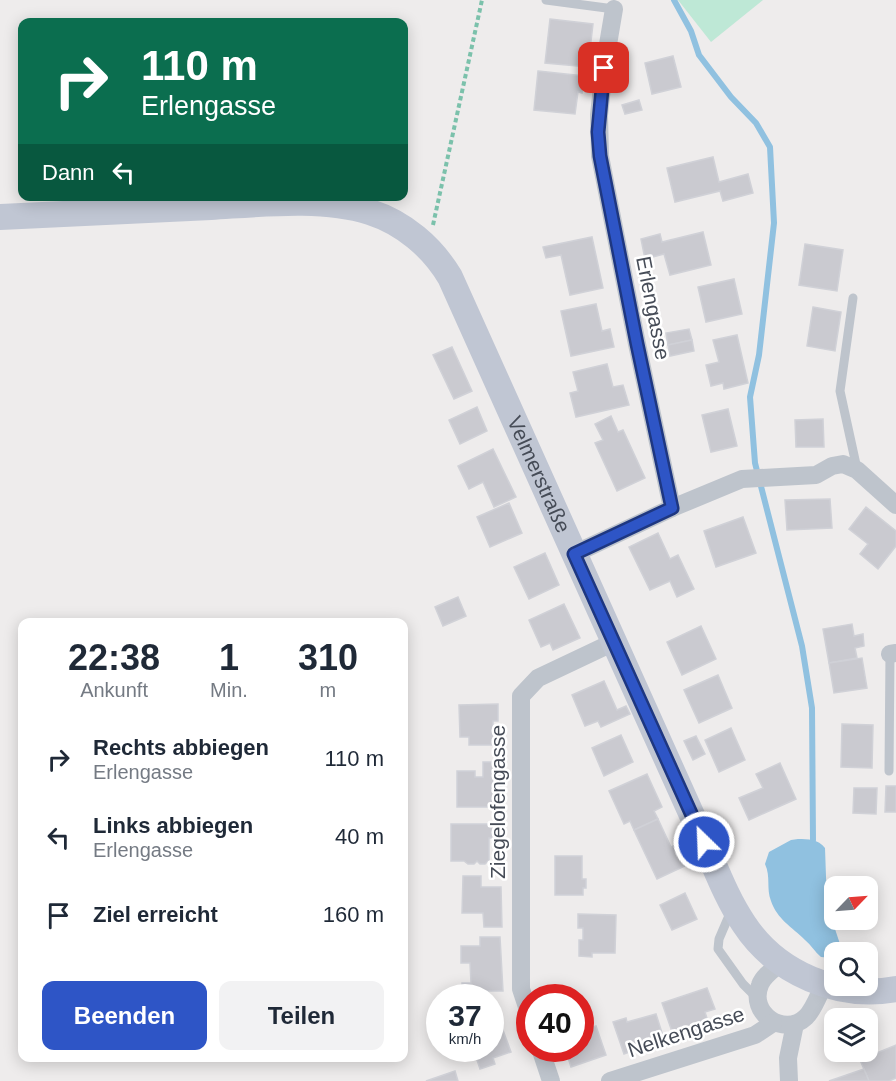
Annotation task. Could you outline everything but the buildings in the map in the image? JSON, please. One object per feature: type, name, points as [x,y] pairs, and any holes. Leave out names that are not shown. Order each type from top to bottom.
[{"type":"street","name":"Erlengasse","points":[[614,9],[604,68],[599,118],[599,150],[672,508]]},
{"type":"street","name":"Velmerstraße","points":[[0,217],[315,204],[348,207],[381,216],[422,242],[437,258],[450,278],[733,906],[756,940],[782,962],[801,974],[824,984]]},
{"type":"street","points":[[574,554],[672,508],[749,477],[816,475],[832,466],[843,464],[857,470],[896,505]]},
{"type":"street","name":"Ziegelofengasse","points":[[521,984],[521,696],[538,678],[614,642]]},
{"type":"street","points":[[782,962],[760,984],[757,998],[762,1013],[773,1023],[795,1024],[806,1016],[824,984]]},
{"type":"street","name":"Velmerstraße","points":[[878,992],[896,989]]},
{"type":"street","name":"Nelkengasse","points":[[610,1081],[755,1035],[773,1023]]},
{"type":"street","points":[[789,1081],[788,1058],[795,1024]]},
{"type":"street","points":[[545,1062],[551,1081]]},
{"type":"lane","points":[[546,0],[614,9]]},
{"type":"lane","points":[[853,297],[840,391],[857,470]]},
{"type":"lane","points":[[889,771],[893,654]]},
{"type":"lane","points":[[733,906],[719,939],[718,948],[743,984],[757,998]]},
{"type":"path","points":[[435,215],[482,0]]},
{"type":"green space","points":[[678,0],[763,0],[711,42]]},
{"type":"water","points":[[809,839],[825,848],[824,930],[835,930],[839,942],[824,942],[824,957],[821,957],[777,913],[770,896],[765,864],[769,852],[791,840]]},
{"type":"waterway","points":[[674,0],[691,31],[699,55],[731,97],[756,123],[770,147],[774,223],[759,355],[750,397],[755,463],[802,646],[812,708],[813,840]]},
{"type":"route","points":[[604,68],[598,132],[600,156],[672,508],[574,554],[704,842]]}]
